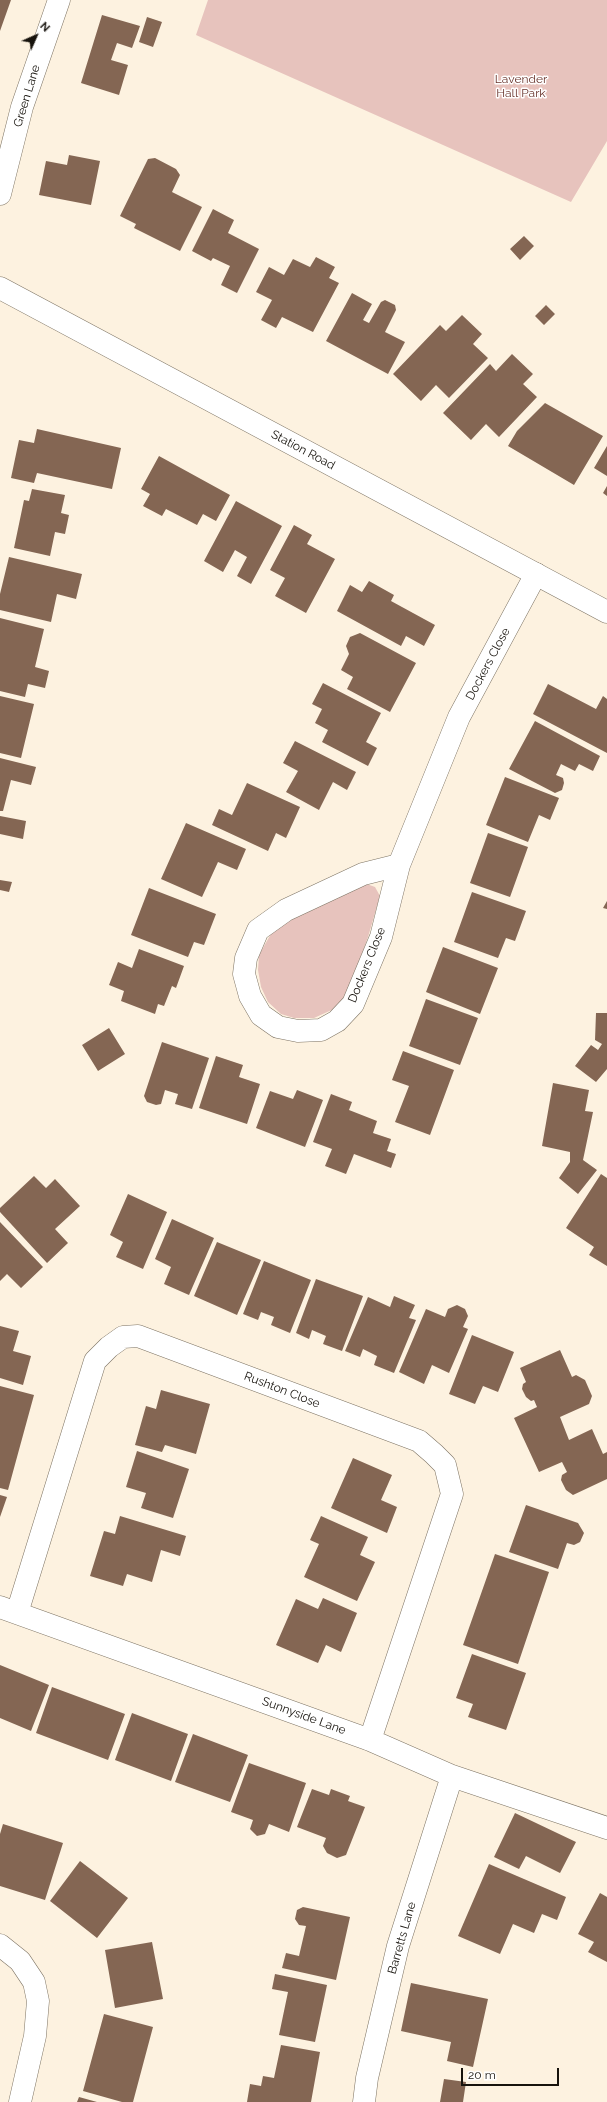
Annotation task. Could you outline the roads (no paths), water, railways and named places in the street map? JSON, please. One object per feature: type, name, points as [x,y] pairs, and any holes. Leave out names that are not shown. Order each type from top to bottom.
[{"type":"street","name":"Green Lane","points":[[0,194],[22,107],[59,0]]},
{"type":"street","name":"Station Road","points":[[0,288],[607,612]]},
{"type":"street","name":"Dockers Close","points":[[399,865],[363,874],[293,907],[258,930],[246,958],[244,974],[250,996],[261,1015],[278,1027],[298,1030],[320,1030],[337,1021],[353,1004],[381,937],[399,865],[460,717],[536,574]]},
{"type":"street","name":"Rushton Close","points":[[9,1610],[95,1361],[109,1347],[123,1337],[138,1336],[419,1441],[445,1465],[452,1494],[370,1740]]},
{"type":"street","name":"Sunnyside Lane","points":[[9,1610],[370,1740],[452,1776],[607,1828]]},
{"type":"street","name":"Barretts Lane","points":[[364,2102],[368,2078],[398,1946],[452,1776]]},
{"type":"street","points":[[0,1945],[20,1961],[34,1982],[38,2001],[35,2036],[20,2102]]},
{"type":"park label","name":"Lavender Hall Park","points":[[521,86]]}]
